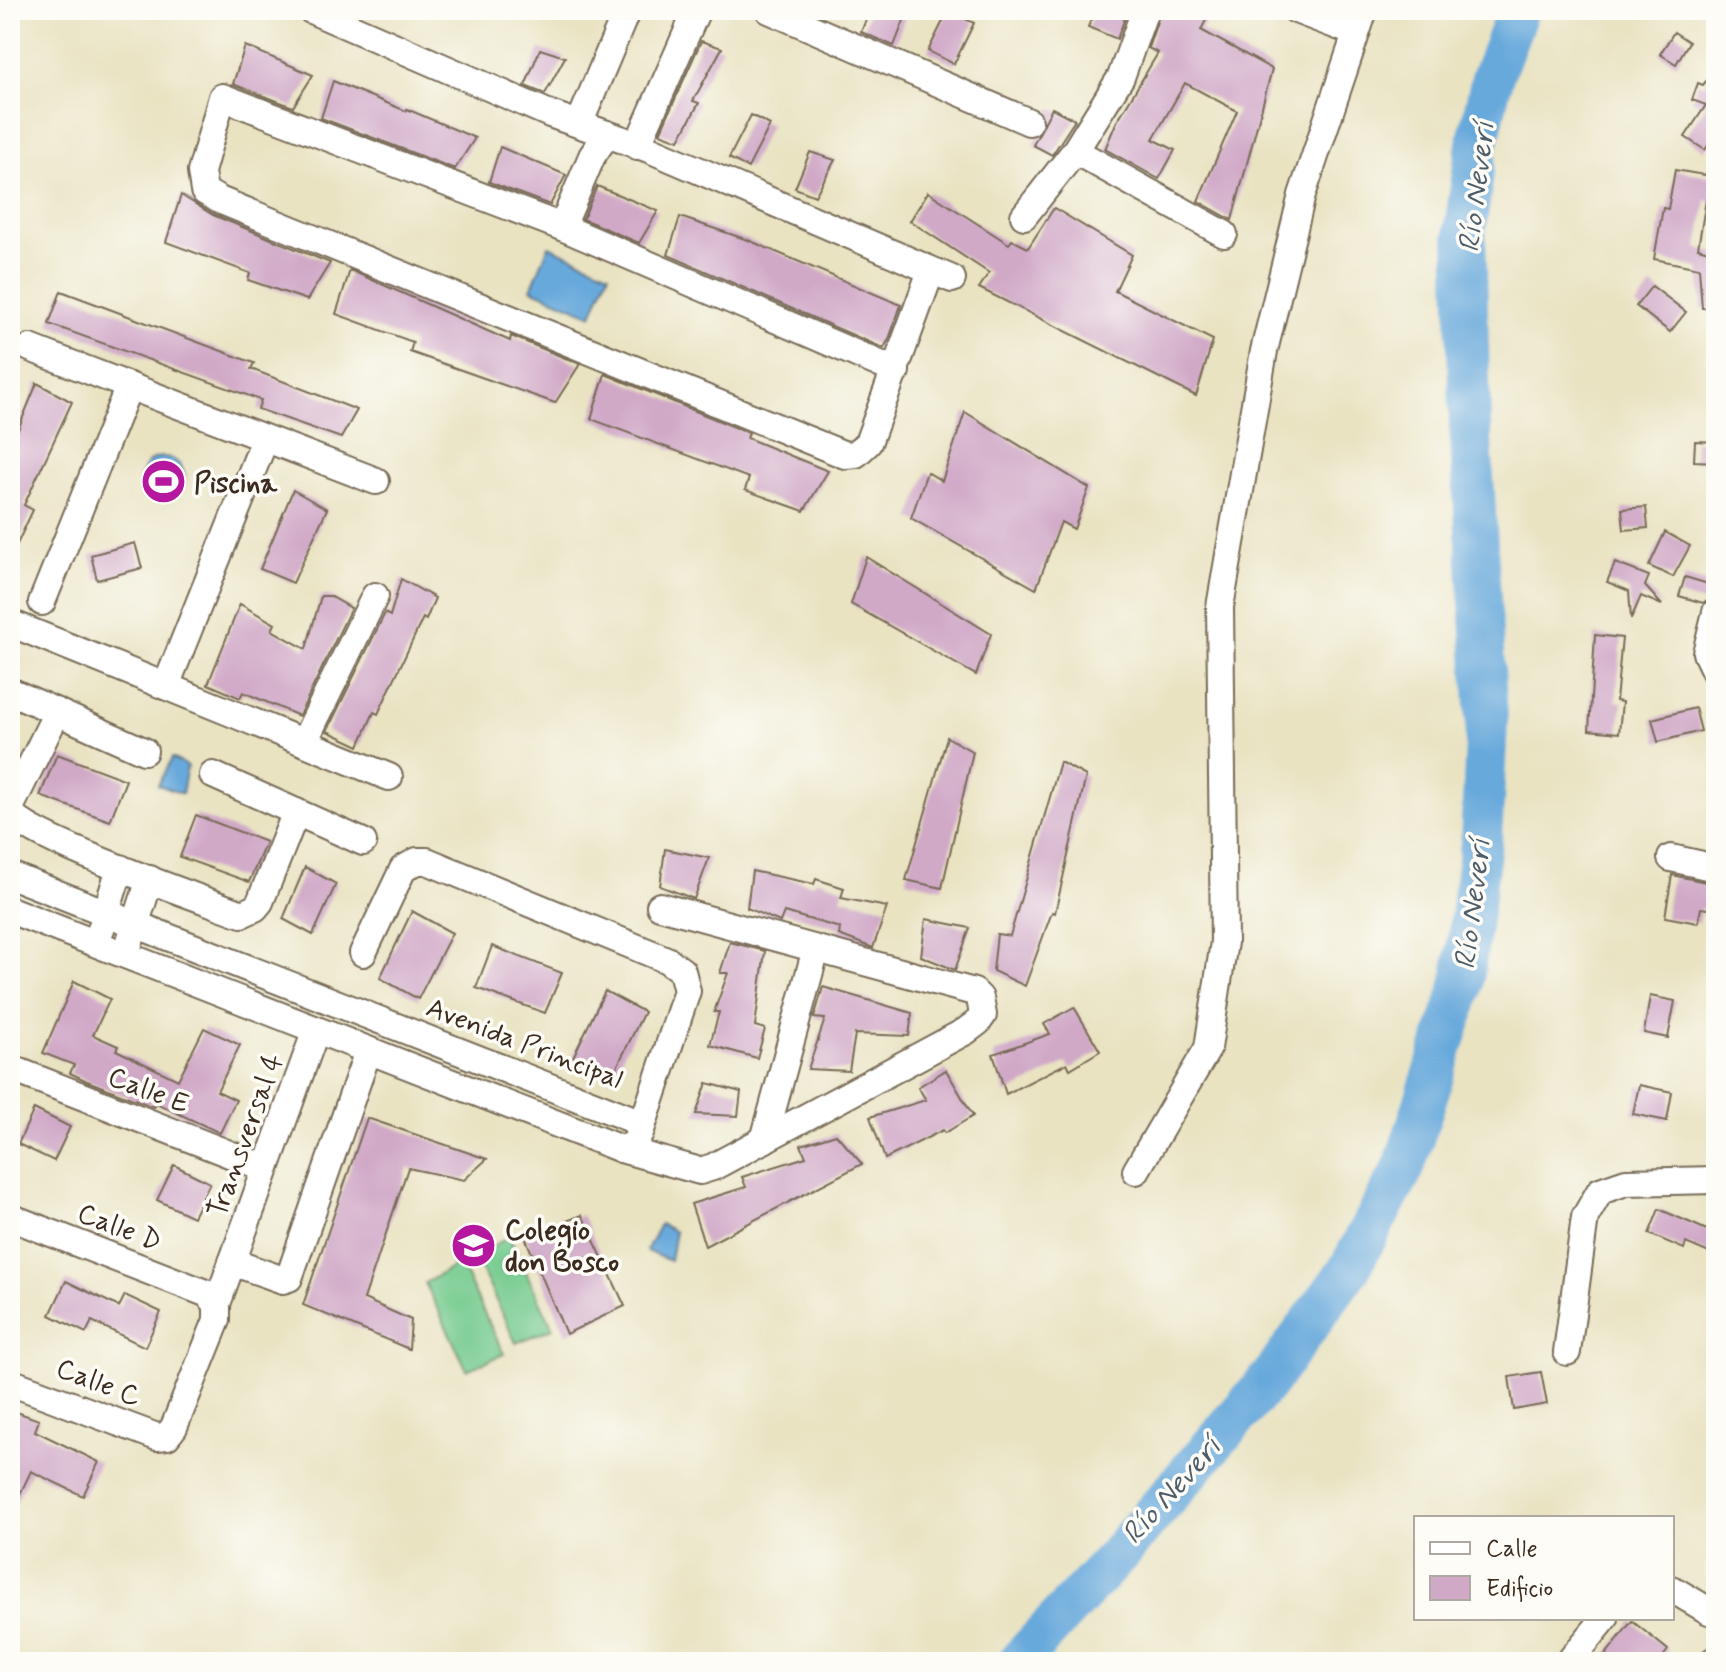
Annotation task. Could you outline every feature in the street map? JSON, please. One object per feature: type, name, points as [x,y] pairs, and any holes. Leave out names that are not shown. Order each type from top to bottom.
[{"type":"street","points":[[311,10],[550,114],[580,122],[663,155],[942,275],[896,371],[868,443],[856,454],[845,455],[219,200],[204,191],[201,172],[222,97],[562,227],[896,371]]},
{"type":"street","points":[[580,122],[627,10]]},
{"type":"street","points":[[637,146],[697,10]]},
{"type":"street","points":[[769,10],[1029,122]]},
{"type":"street","points":[[1024,216],[1075,151],[1121,77],[1145,10]]},
{"type":"street","points":[[1136,1171],[1208,1048],[1224,942],[1220,607],[1264,351],[1302,195],[1360,22],[1296,10]]},
{"type":"street","points":[[562,227],[592,156],[607,134]]},
{"type":"street","points":[[1075,151],[1224,234]]},
{"type":"street","points":[[30,348],[376,481]]},
{"type":"street","points":[[42,602],[129,386]]},
{"type":"street","points":[[166,686],[265,439]]},
{"type":"street","points":[[304,742],[375,596]]},
{"type":"street","points":[[1716,612],[1706,653],[1716,674]]},
{"type":"street","points":[[10,623],[389,777]]},
{"type":"street","points":[[10,691],[144,751]]},
{"type":"street","points":[[57,712],[12,804],[11,813],[30,829],[120,868],[242,914],[260,902],[296,812]]},
{"type":"street","points":[[213,775],[363,842]]},
{"type":"street","points":[[1671,858],[1716,868]]},
{"type":"street","points":[[363,953],[403,869],[417,861],[427,861],[667,960],[682,971],[687,991],[630,1141]]},
{"type":"street","points":[[96,944],[120,868]]},
{"type":"street","name":"Avenida Principal","points":[[10,875],[634,1120],[630,1141]]},
{"type":"street","points":[[125,955],[150,879]]},
{"type":"street","points":[[10,910],[368,1051],[630,1141],[700,1171],[713,1167],[966,1031],[983,1015],[983,1006],[974,992],[660,906]]},
{"type":"street","points":[[764,1140],[816,949]]},
{"type":"street","name":"Transversal 4","points":[[167,1436],[174,1427],[217,1320],[212,1299],[232,1262],[316,1030]]},
{"type":"street","points":[[232,1262],[283,1280],[289,1278],[368,1051]]},
{"type":"street","name":"Calle E","points":[[10,1068],[265,1168]]},
{"type":"street","points":[[1567,1352],[1585,1217],[1600,1191],[1626,1182],[1716,1180]]},
{"type":"street","name":"Calle D","points":[[10,1217],[212,1299]]},
{"type":"street","name":"Calle C","points":[[10,1382],[157,1437],[167,1436]]},
{"type":"street","points":[[1674,1590],[1709,1611]]},
{"type":"street","points":[[1569,1662],[1603,1620]]},
{"type":"green space","points":[[509,1237],[553,1328],[516,1343],[475,1256]]},
{"type":"green space","points":[[460,1263],[504,1354],[467,1370],[425,1283]]},
{"type":"water","points":[[549,246],[609,273],[592,315],[531,289]]},
{"type":"water","name":"Piscina","points":[[163,457],[179,463],[185,479],[179,495],[163,501],[147,495],[141,479],[147,463]]},
{"type":"water","points":[[172,758],[187,766],[182,794],[158,785]]},
{"type":"water","points":[[660,1224],[675,1232],[670,1261],[646,1251]]},
{"type":"building","points":[[870,10],[908,10],[894,46],[861,32]]},
{"type":"building","points":[[1095,10],[1128,10],[1117,39],[1088,27]]},
{"type":"building","points":[[1161,10],[1211,10],[1201,30],[1272,69],[1232,220],[1198,201],[1237,111],[1185,83],[1153,139],[1175,150],[1159,179],[1105,149],[1116,123],[1158,53],[1148,48]]},
{"type":"building","points":[[948,11],[974,23],[954,64],[928,51]]},
{"type":"building","points":[[1674,32],[1689,42],[1676,64],[1660,54]]},
{"type":"building","points":[[701,41],[722,48],[693,101],[699,103],[679,140],[660,133]]},
{"type":"building","points":[[245,46],[313,75],[293,107],[233,84]]},
{"type":"building","points":[[540,49],[565,57],[545,94],[525,86]]},
{"type":"building","points":[[1716,69],[1716,134],[1705,150],[1685,137],[1706,105],[1692,100],[1698,83],[1703,85]]},
{"type":"building","points":[[333,81],[475,138],[455,169],[321,118]]},
{"type":"building","points":[[1052,108],[1075,120],[1052,155],[1033,145]]},
{"type":"building","points":[[751,115],[770,125],[748,168],[729,158]]},
{"type":"building","points":[[500,147],[566,175],[550,205],[489,182]]},
{"type":"building","points":[[810,152],[835,160],[815,196],[795,188]]},
{"type":"building","points":[[1675,170],[1716,177],[1716,202],[1706,200],[1698,248],[1716,253],[1716,308],[1702,308],[1699,268],[1654,259],[1663,208],[1668,209]]},
{"type":"building","points":[[597,186],[658,211],[639,243],[583,219]]},
{"type":"building","points":[[928,192],[1009,244],[1012,240],[1028,248],[1054,208],[1132,255],[1115,291],[1213,340],[1196,396],[979,288],[989,273],[910,221]]},
{"type":"building","points":[[181,195],[213,215],[330,263],[307,300],[248,280],[250,273],[166,242]]},
{"type":"building","points":[[680,217],[748,240],[901,305],[884,348],[668,255]]},
{"type":"building","points":[[350,270],[510,341],[511,336],[580,364],[555,403],[410,352],[413,342],[336,314]]},
{"type":"building","points":[[1652,286],[1686,312],[1670,332],[1636,306]]},
{"type":"building","points":[[61,291],[254,363],[251,369],[357,410],[341,438],[258,409],[261,400],[49,324]]},
{"type":"building","points":[[605,374],[749,433],[747,438],[828,471],[804,511],[745,490],[749,478],[591,419]]},
{"type":"building","points":[[37,383],[72,402],[24,505],[33,510],[10,559],[10,449]]},
{"type":"building","points":[[965,412],[1089,488],[1074,529],[1061,522],[1036,589],[911,518],[927,472],[942,481]]},
{"type":"building","points":[[1695,441],[1716,442],[1716,462],[1694,461]]},
{"type":"building","points":[[293,490],[327,509],[293,583],[260,569]]},
{"type":"building","points":[[1646,507],[1648,528],[1624,530],[1622,509]]},
{"type":"building","points":[[1665,532],[1690,546],[1673,577],[1649,566]]},
{"type":"building","points":[[135,543],[142,568],[97,580],[91,555]]},
{"type":"building","points":[[866,557],[991,634],[976,675],[851,604]]},
{"type":"building","points":[[1615,563],[1649,576],[1645,586],[1662,605],[1641,596],[1631,619],[1629,591],[1607,582]]},
{"type":"building","points":[[1685,577],[1715,586],[1711,597],[1703,603],[1679,596]]},
{"type":"building","points":[[401,579],[435,598],[359,746],[327,731],[385,613],[390,616]]},
{"type":"building","points":[[321,596],[330,596],[351,608],[299,716],[243,692],[240,698],[208,684],[240,604],[275,624],[272,630],[306,649]]},
{"type":"building","points":[[1595,635],[1622,638],[1616,701],[1622,702],[1619,733],[1589,730]]},
{"type":"building","points":[[1695,708],[1701,731],[1658,742],[1652,719]]},
{"type":"building","points":[[947,737],[973,752],[942,888],[906,880]]},
{"type":"building","points":[[57,754],[126,780],[110,821],[40,796]]},
{"type":"building","points":[[1060,762],[1086,776],[1055,913],[1052,912],[1025,986],[993,971],[997,934],[1010,936]]},
{"type":"building","points":[[196,815],[266,842],[249,882],[180,857]]},
{"type":"building","points":[[665,849],[709,858],[694,899],[660,886]]},
{"type":"building","points":[[305,867],[336,884],[313,935],[283,919]]},
{"type":"building","points":[[752,871],[814,884],[816,879],[844,888],[841,898],[887,907],[873,948],[839,935],[840,928],[784,912],[780,922],[747,908]]},
{"type":"building","points":[[1672,875],[1716,884],[1716,910],[1701,908],[1698,923],[1665,917]]},
{"type":"building","points":[[412,911],[452,933],[418,999],[380,978]]},
{"type":"building","points":[[926,919],[970,928],[955,970],[921,956]]},
{"type":"building","points":[[730,942],[765,951],[755,1026],[765,1029],[757,1058],[710,1045],[719,1012],[714,1012],[728,973],[720,973]]},
{"type":"building","points":[[492,946],[562,973],[545,1013],[476,988]]},
{"type":"building","points":[[74,981],[110,999],[93,1035],[118,1046],[116,1050],[178,1080],[204,1028],[240,1045],[217,1091],[236,1100],[220,1133],[156,1103],[154,1107],[87,1081],[70,1073],[74,1065],[43,1053]]},
{"type":"building","points":[[823,987],[912,1013],[909,1036],[855,1034],[849,1071],[808,1069],[825,1019],[814,1018]]},
{"type":"building","points":[[605,991],[644,1012],[611,1079],[573,1057]]},
{"type":"building","points":[[1650,996],[1675,1001],[1668,1038],[1644,1033]]},
{"type":"building","points":[[1074,1007],[1100,1051],[1070,1069],[1067,1063],[1006,1094],[993,1054],[1050,1034],[1044,1024]]},
{"type":"building","points":[[946,1070],[973,1116],[945,1133],[943,1130],[885,1159],[870,1117],[926,1100],[918,1087]]},
{"type":"building","points":[[707,1083],[741,1092],[738,1116],[696,1114]]},
{"type":"building","points":[[1639,1085],[1672,1092],[1667,1121],[1633,1114]]},
{"type":"building","points":[[34,1109],[70,1127],[54,1161],[18,1144]]},
{"type":"building","points":[[367,1118],[487,1159],[464,1180],[408,1168],[364,1299],[411,1320],[409,1349],[303,1305]]},
{"type":"building","points":[[836,1134],[862,1164],[705,1246],[691,1204],[746,1187],[742,1177],[806,1157],[801,1145]]},
{"type":"building","points":[[174,1165],[210,1183],[193,1217],[157,1200]]},
{"type":"building","points":[[1659,1209],[1716,1234],[1716,1256],[1686,1243],[1684,1249],[1649,1234]]},
{"type":"building","points":[[582,1215],[625,1306],[566,1334],[525,1237]]},
{"type":"building","points":[[66,1281],[119,1307],[125,1295],[161,1312],[145,1347],[92,1321],[86,1333],[50,1315]]},
{"type":"building","points":[[1541,1372],[1547,1404],[1514,1410],[1509,1377]]},
{"type":"building","points":[[14,1411],[39,1420],[35,1431],[99,1462],[83,1496],[31,1471],[10,1515],[10,1421]]},
{"type":"building","points":[[1632,1621],[1668,1650],[1659,1662],[1600,1662]]},
{"type":"waterway","name":"Río Neverí","points":[[1018,1662],[1115,1558],[1272,1376],[1349,1269],[1404,1167],[1462,986],[1481,843],[1487,721],[1470,423],[1465,229],[1477,145],[1492,78],[1518,10]]},
{"type":"place","name":"Piscina","points":[[163,482]]},
{"type":"place","name":"Colegio don Bosco","points":[[474,1245]]}]
